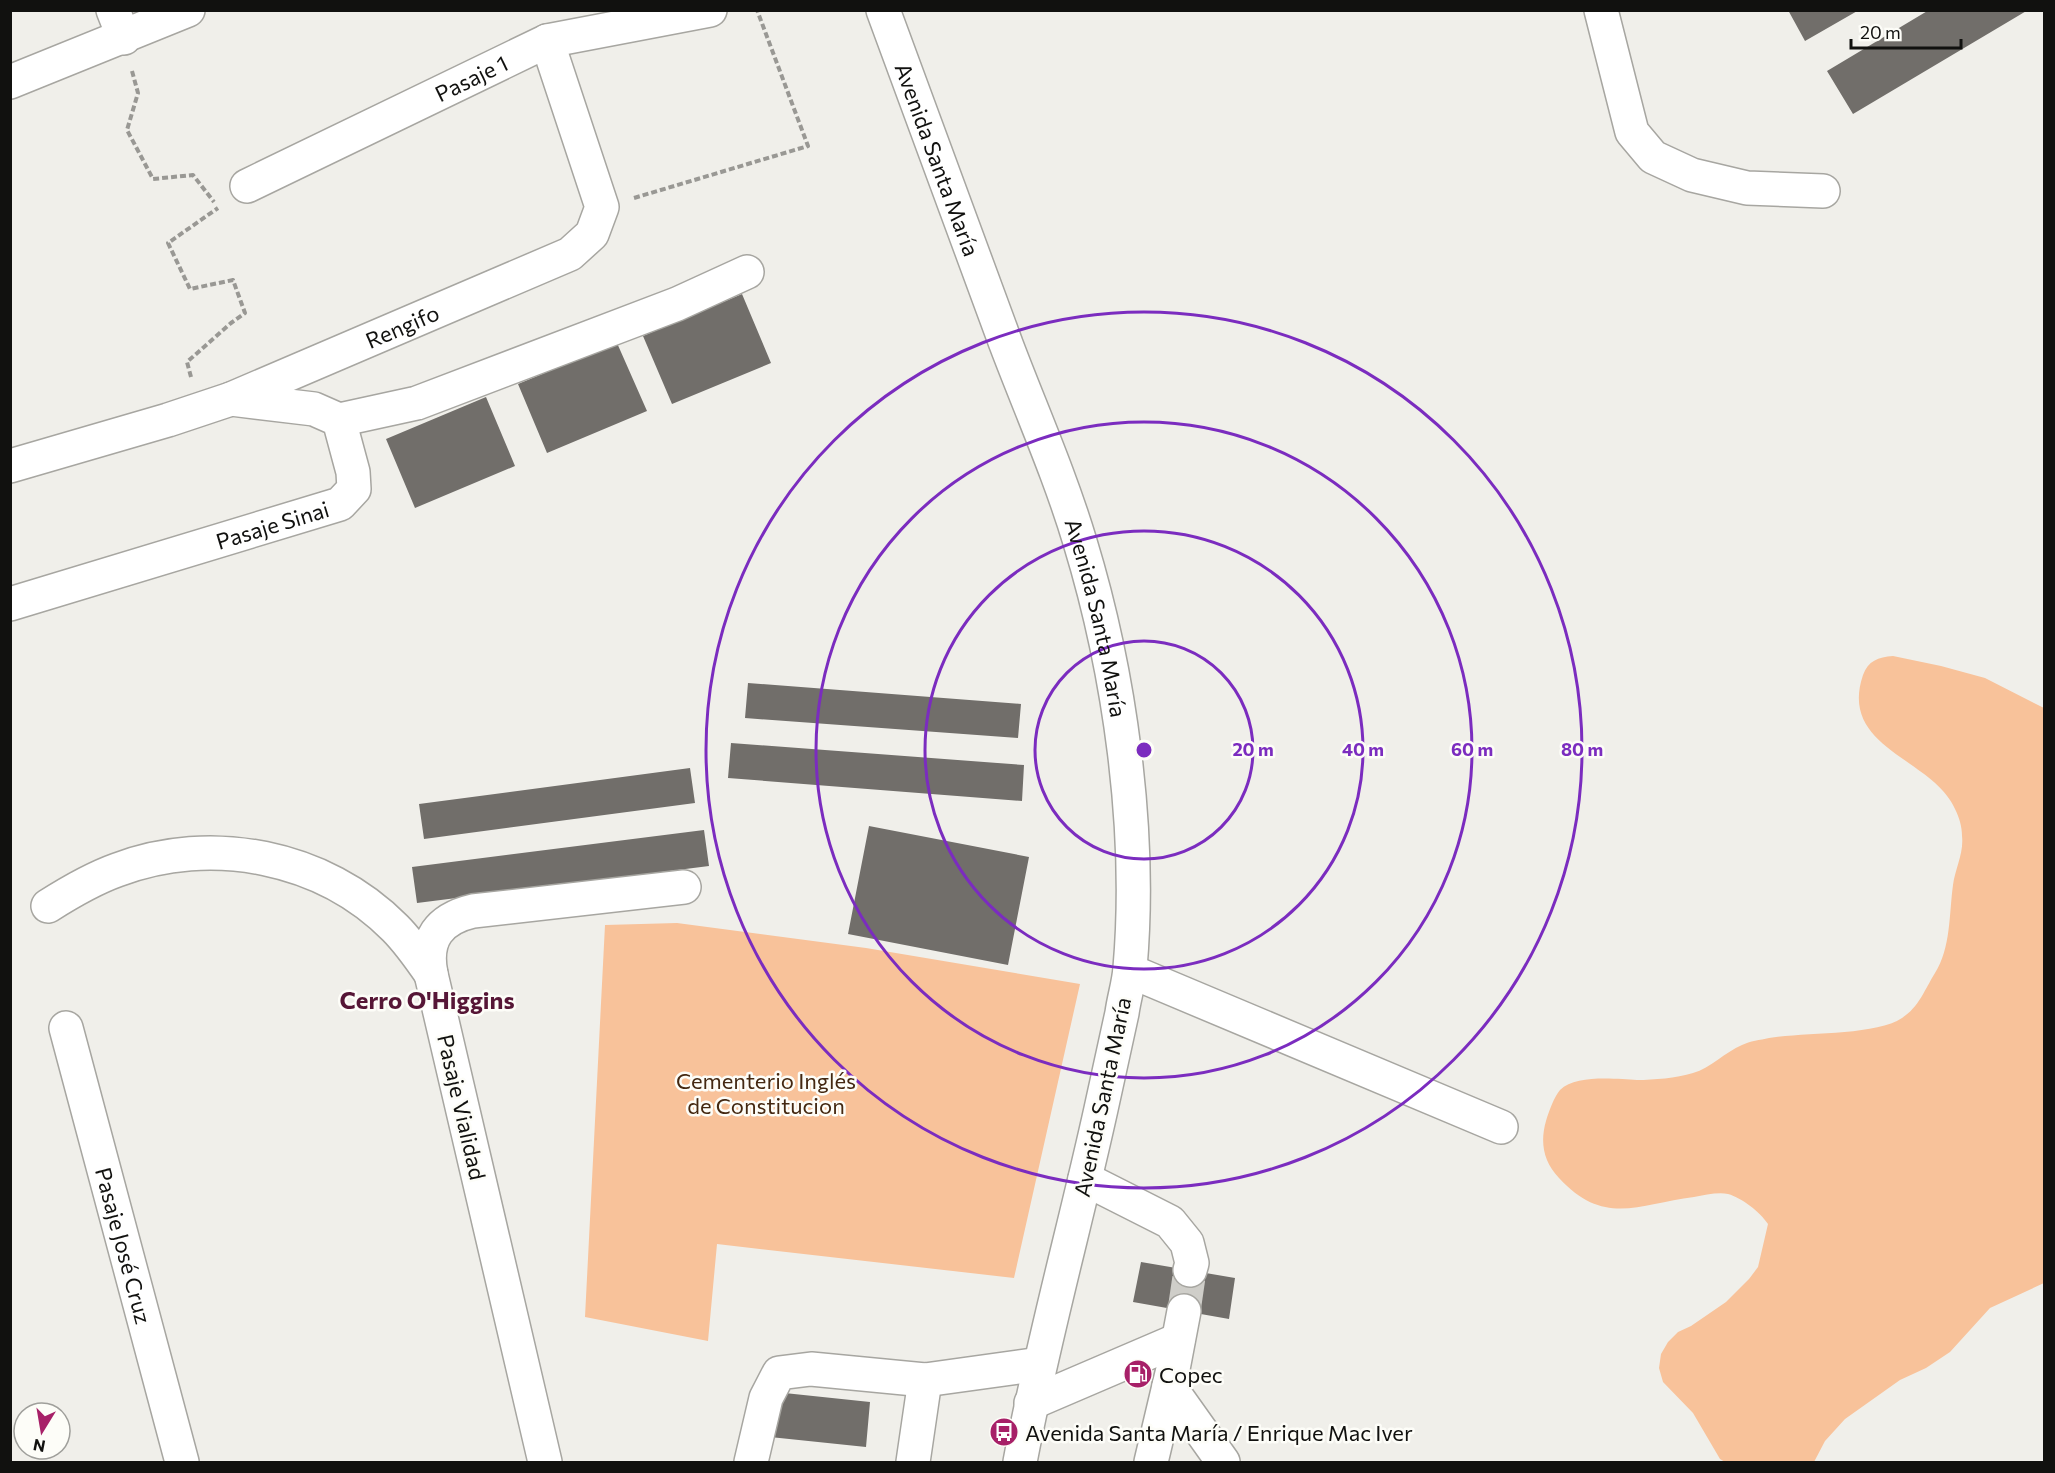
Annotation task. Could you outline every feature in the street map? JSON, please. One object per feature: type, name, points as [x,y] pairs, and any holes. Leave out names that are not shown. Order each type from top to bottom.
[{"type":"street","points":[[10,82],[118,24],[188,10]]},
{"type":"street","name":"Pasaje 1","points":[[247,186],[547,41],[710,10]]},
{"type":"street","name":"Avenida Santa María","points":[[883,10],[1030,407],[1058,474],[1081,543],[1100,614],[1114,685],[1126,767],[1131,829],[1130,971],[1085,1179],[1031,1403],[1020,1462]]},
{"type":"street","points":[[1601,10],[1632,132],[1653,157],[1692,175],[1747,188],[1823,191]]},
{"type":"street","points":[[547,41],[602,207]]},
{"type":"street","name":"Rengifo","points":[[10,466],[168,420],[231,399],[570,254],[592,234],[602,207]]},
{"type":"street","points":[[231,399],[314,409],[339,420],[417,403],[677,304],[747,272]]},
{"type":"street","name":"Pasaje Sinai","points":[[10,604],[340,504],[354,489],[353,472],[339,420]]},
{"type":"street","points":[[48,906],[91,881],[118,869],[150,860],[217,853],[252,855],[319,874],[350,891],[396,928],[431,974]]},
{"type":"street","name":"Pasaje Vialidad","points":[[545,1462],[431,974],[430,949],[434,936],[444,923],[458,915],[473,911],[684,887]]},
{"type":"street","points":[[1130,971],[1501,1127]]},
{"type":"street","name":"Pasaje José Cruz","points":[[66,1028],[182,1462]]},
{"type":"street","points":[[1085,1179],[1170,1222],[1187,1243],[1192,1263],[1190,1270]]},
{"type":"street","points":[[1031,1403],[1181,1325],[1151,1462]]},
{"type":"street","points":[[751,1462],[766,1398],[778,1373],[811,1369],[925,1380],[1040,1364]]},
{"type":"street","points":[[912,1462],[925,1380]]},
{"type":"street","points":[[1169,1386],[1223,1462]]},
{"type":"path","points":[[602,207],[808,146],[757,10]]},
{"type":"path","points":[[118,24],[138,93],[127,130],[153,179],[193,175],[219,208],[168,243],[190,289],[233,280],[245,314],[231,323],[187,362],[200,409]]},
{"type":"green space","points":[[1893,656],[1985,678],[2044,708],[2044,1283],[1990,1308],[1950,1352],[1926,1368],[1900,1380],[1845,1419],[1825,1441],[1814,1462],[1725,1462],[1720,1459],[1693,1413],[1663,1382],[1659,1368],[1661,1354],[1678,1332],[1691,1326],[1726,1302],[1749,1279],[1758,1267],[1768,1224],[1745,1202],[1724,1193],[1639,1207],[1607,1207],[1591,1203],[1575,1193],[1549,1165],[1543,1144],[1544,1129],[1554,1100],[1560,1090],[1567,1085],[1597,1079],[1651,1080],[1686,1075],[1706,1068],[1748,1042],[1784,1036],[1875,1028],[1902,1018],[1917,1003],[1944,953],[1953,885],[1962,849],[1962,832],[1956,812],[1944,792],[1928,777],[1891,751],[1875,736],[1864,720],[1859,700],[1865,670],[1874,661]]},
{"type":"green space","name":"Cementerio Inglés de Constitucion","points":[[677,923],[866,948],[1080,984],[1014,1278],[717,1244],[708,1341],[585,1317],[605,925]]},
{"type":"building","points":[[1788,10],[1859,10],[1805,41]]},
{"type":"building","points":[[1929,10],[2028,10],[1853,114],[1827,71]]},
{"type":"building","points":[[742,294],[771,363],[672,404],[643,336]]},
{"type":"building","points":[[617,343],[647,411],[547,453],[518,384]]},
{"type":"building","points":[[486,397],[515,466],[415,508],[386,439]]},
{"type":"building","points":[[748,683],[1021,704],[1018,738],[745,718]]},
{"type":"building","points":[[731,743],[1024,765],[1022,801],[728,778]]},
{"type":"building","points":[[690,768],[695,803],[424,839],[419,804]]},
{"type":"building","points":[[869,826],[1029,857],[1008,965],[848,934]]},
{"type":"building","points":[[704,830],[709,866],[417,903],[412,867]]},
{"type":"building","points":[[1141,1262],[1235,1278],[1229,1319],[1133,1302]]},
{"type":"building","points":[[775,1392],[870,1402],[866,1447],[770,1437]]},
{"type":"tunnel","points":[[1184,1311],[1190,1270]]},
{"type":"place","name":"Copec","points":[[1138,1374]]},
{"type":"place","name":"Avenida Santa María / Enrique Mac Iver","points":[[1004,1432]]},
{"type":"district","name":"Cerro O'Higgins","points":[[427,999]]}]
